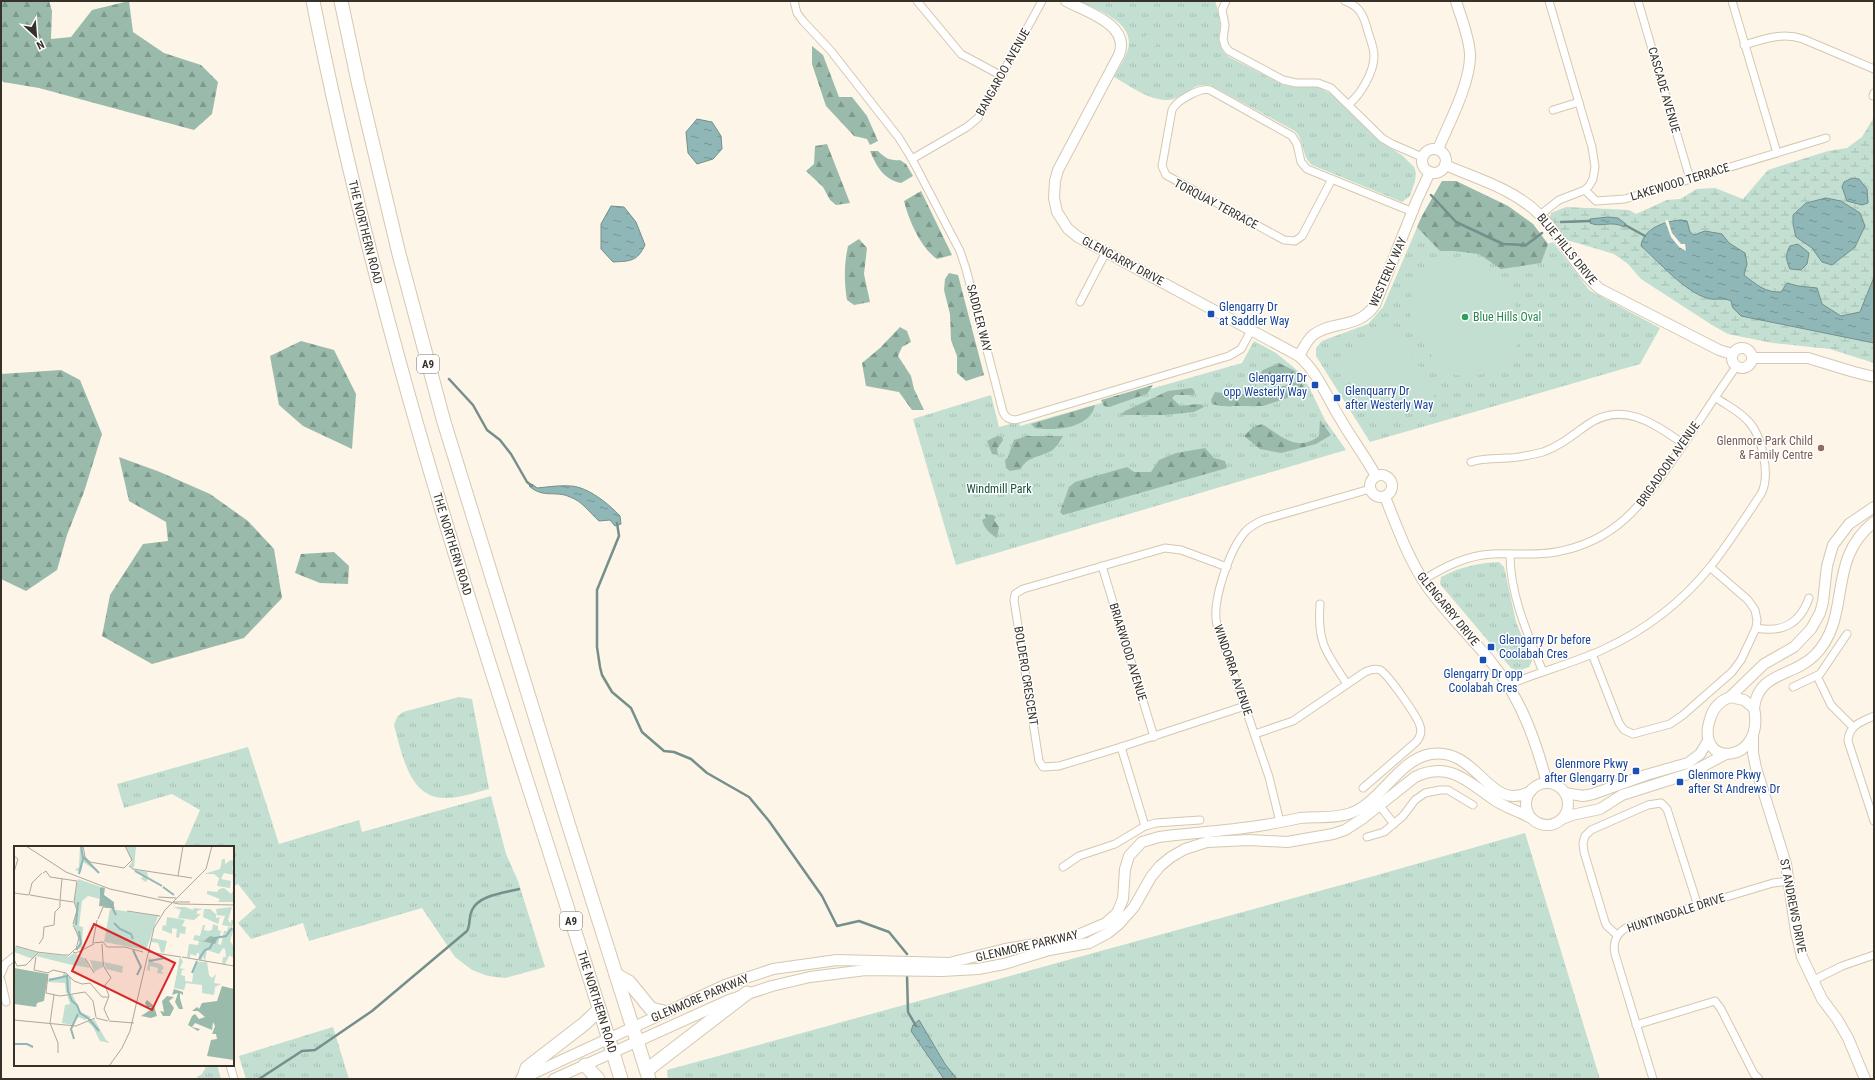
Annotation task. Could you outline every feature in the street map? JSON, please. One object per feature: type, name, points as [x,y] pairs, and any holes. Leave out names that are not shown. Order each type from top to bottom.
[{"type":"highway","name":"THE NORTHERN ROAD","points":[[313,1],[332,92],[367,242],[407,391],[459,563],[621,1079]]},
{"type":"highway","name":"A9","points":[[341,1],[399,254],[444,422],[648,1075]]},
{"type":"highway","points":[[616,975],[629,982],[651,1009],[664,1012]]},
{"type":"highway","points":[[648,1075],[747,993]]},
{"type":"highway","points":[[522,1078],[527,1068],[584,1024],[599,1010]]},
{"type":"highway","points":[[585,1065],[598,1079]]},
{"type":"main road","name":"GLENGARRY DRIVE","points":[[1066,1],[1111,26],[1118,32],[1121,41],[1119,55],[1058,170],[1054,191],[1057,212],[1068,229],[1078,238],[1252,329],[1299,356],[1316,375],[1341,420],[1376,476]]},
{"type":"main road","points":[[1438,149],[1466,82],[1469,67],[1469,47],[1456,1]]},
{"type":"main road","points":[[1430,149],[1438,149],[1446,157],[1445,165],[1441,171],[1430,172],[1424,168],[1422,157],[1430,149]]},
{"type":"main road","name":"BLUE HILLS DRIVE","points":[[1445,165],[1503,189],[1518,197],[1540,215],[1590,280],[1600,289],[1719,350],[1732,354]]},
{"type":"main road","name":"WESTERLY WAY","points":[[1299,356],[1309,340],[1316,333],[1359,320],[1373,309],[1378,302],[1430,172]]},
{"type":"main road","points":[[1746,348],[1751,352],[1753,358],[1751,364],[1747,367],[1736,367],[1732,361],[1732,354],[1736,349],[1746,348]]},
{"type":"main road","points":[[1753,358],[1808,358],[1874,377]]},
{"type":"main road","points":[[1383,475],[1392,481],[1392,489],[1385,497],[1374,495],[1370,489],[1370,483],[1376,476],[1383,475]]},
{"type":"main road","name":"GLENGARRY DRIVE","points":[[1385,497],[1403,543],[1423,580],[1434,596],[1490,660],[1508,685],[1529,726],[1542,762],[1547,783]]},
{"type":"main road","points":[[1874,507],[1858,516],[1844,528],[1833,545],[1827,566],[1823,602],[1820,613],[1811,629],[1794,647],[1764,664],[1730,697],[1720,703],[1713,711],[1708,724],[1708,741],[1700,754],[1688,763],[1583,796],[1565,793],[1557,786],[1547,783],[1541,784],[1531,791],[1526,801],[1525,806],[1529,817],[1544,826],[1556,823],[1578,813],[1600,809],[1622,795],[1688,774],[1744,748],[1753,735],[1756,720],[1754,708],[1757,695],[1763,685],[1772,679],[1800,667],[1824,644],[1834,622],[1843,570],[1849,554],[1862,532],[1874,522]]},
{"type":"main road","points":[[1730,697],[1741,698],[1754,708]]},
{"type":"main road","name":"ST ANDREWS DRIVE","points":[[1753,735],[1753,753],[1756,768],[1784,856],[1798,944],[1804,964],[1814,980],[1822,999],[1837,1019],[1848,1038],[1865,1079]]},
{"type":"main road","points":[[1708,741],[1717,751],[1748,758],[1756,768]]},
{"type":"main road","name":"GLENMORE PARKWAY","points":[[919,967],[957,962],[1004,949],[1066,939],[1098,927],[1110,920],[1119,910],[1123,899],[1126,865],[1132,852],[1139,845],[1155,838],[1229,830],[1301,818],[1340,815],[1353,812],[1365,805],[1413,762],[1421,757],[1433,754],[1447,754],[1460,759],[1498,792],[1505,795],[1518,797],[1531,791]]},
{"type":"main road","name":"GLENMORE PARKWAY","points":[[522,1078],[725,985],[785,966],[837,960],[950,971],[978,969],[1004,964],[1049,950],[1080,945],[1092,941],[1114,929],[1124,919],[1134,907],[1156,871],[1171,857],[1192,846],[1230,841],[1255,840],[1287,842],[1334,834],[1357,823],[1415,777],[1432,771],[1444,771],[1459,776],[1500,804],[1529,817]]},
{"type":"main road","points":[[1562,819],[1568,805],[1565,793]]},
{"type":"main road","points":[[1229,830],[1230,841]]},
{"type":"main road","name":"GLENMORE PARKWAY","points":[[554,1079],[747,993],[810,977],[894,966]]},
{"type":"street","name":"SADDLER WAY","points":[[794,1],[797,13],[803,21],[831,51],[912,158],[962,257],[1003,412],[1008,418],[1013,420],[1020,419],[1229,356],[1241,349],[1252,329]]},
{"type":"street","points":[[918,1],[961,54],[1002,76]]},
{"type":"street","name":"BANGAROO AVENUE","points":[[912,158],[967,127],[978,118],[1042,1]]},
{"type":"street","points":[[1226,1],[1222,8],[1225,25],[1223,41],[1229,51],[1286,81],[1296,83],[1315,82],[1325,85],[1337,92],[1384,140],[1422,157]]},
{"type":"street","points":[[1345,1],[1355,6],[1362,14],[1374,56],[1372,66],[1361,92],[1349,104]]},
{"type":"street","points":[[1540,215],[1559,200],[1585,190],[1591,184],[1594,174],[1594,157],[1549,1]]},
{"type":"street","name":"CASCADE AVENUE","points":[[1638,1],[1690,179]]},
{"type":"street","points":[[1732,1],[1777,153]]},
{"type":"street","points":[[1744,45],[1775,36],[1792,36],[1803,39],[1874,69]]},
{"type":"street","name":"TORQUAY TERRACE","points":[[1332,179],[1302,236],[1295,240],[1284,240],[1166,175],[1162,166],[1172,110],[1176,104],[1197,91],[1204,89],[1210,90],[1289,133],[1296,141],[1304,166],[1312,171],[1332,179],[1414,212]]},
{"type":"street","points":[[1553,110],[1579,102]]},
{"type":"street","name":"LAKEWOOD TERRACE","points":[[1585,190],[1596,201],[1625,199],[1826,138]]},
{"type":"street","points":[[1080,302],[1106,252]]},
{"type":"street","name":"BRIGADOON AVENUE","points":[[1423,580],[1442,569],[1467,558],[1491,554],[1532,555],[1560,552],[1583,545],[1612,530],[1626,519],[1646,499],[1736,367]]},
{"type":"street","points":[[1508,685],[1592,654],[1629,636],[1657,618],[1680,599],[1710,567],[1761,494],[1766,480],[1765,466],[1754,428],[1744,418],[1715,397]]},
{"type":"street","points":[[1471,462],[1481,459],[1523,456],[1546,451],[1567,440],[1597,419],[1617,414],[1629,415],[1646,420],[1684,444]]},
{"type":"street","name":"WINDORRA AVENUE","points":[[1280,822],[1271,783],[1215,616],[1216,602],[1227,567],[1239,540],[1246,530],[1257,523],[1370,489]]},
{"type":"street","name":"BOLDERO CRESCENT","points":[[1227,567],[1173,548],[1155,550],[1023,589],[1016,594],[1014,600],[1040,764],[1047,768],[1059,766],[1154,737],[1245,706]]},
{"type":"street","points":[[1510,554],[1513,582],[1518,604],[1542,672]]},
{"type":"street","name":"BRIARWOOD AVENUE","points":[[1102,566],[1154,737]]},
{"type":"street","points":[[1592,654],[1621,726],[1626,732],[1636,734],[1674,722],[1716,687],[1738,665],[1756,628],[1757,616],[1753,605],[1710,567]]},
{"type":"street","points":[[1756,628],[1772,630],[1787,626],[1801,615],[1809,598]]},
{"type":"street","points":[[1320,604],[1319,625],[1322,643],[1347,684]]},
{"type":"street","points":[[1794,687],[1818,676],[1824,670],[1847,634]]},
{"type":"street","points":[[1255,734],[1293,721],[1347,684],[1370,670],[1377,669],[1383,672],[1418,721],[1421,729],[1417,742],[1363,788]]},
{"type":"street","points":[[1818,676],[1831,705],[1853,727]]},
{"type":"street","points":[[1874,716],[1853,727],[1848,738],[1849,748],[1874,821]]},
{"type":"street","points":[[1121,747],[1145,826]]},
{"type":"street","points":[[1367,837],[1383,832],[1394,824],[1406,814],[1414,800],[1425,793],[1448,790],[1473,805]]},
{"type":"street","points":[[1618,935],[1607,926],[1605,922],[1584,852],[1584,839],[1591,830],[1648,805],[1662,803],[1669,812],[1698,906]]},
{"type":"street","points":[[1380,806],[1394,824]]},
{"type":"street","points":[[1063,867],[1083,854],[1115,844],[1145,826],[1200,820]]},
{"type":"street","name":"HUNTINGDALE DRIVE","points":[[1652,1079],[1614,954],[1614,945],[1618,935],[1630,926],[1773,883],[1789,881]]},
{"type":"street","points":[[1814,980],[1842,966],[1874,955]]},
{"type":"street","points":[[1,974],[5,964],[14,957]]},
{"type":"street","points":[[1,980],[6,1002]]},
{"type":"street","points":[[1636,1025],[1714,1001],[1721,1009],[1754,1074],[1759,1079]]},
{"type":"street","points":[[230,1066],[234,1079]]},
{"type":"green space","points":[[1,1],[49,1],[52,11],[51,39],[71,37],[92,10],[129,1],[133,32],[164,53],[201,65],[218,82],[212,114],[194,130],[39,88],[3,82],[1,78]]},
{"type":"green space","points":[[1080,1],[1215,1],[1220,23],[1221,46],[1229,57],[1283,85],[1294,87],[1318,87],[1335,96],[1378,140],[1403,156],[1414,167],[1416,173],[1415,181],[1410,196],[1402,202],[1312,165],[1306,157],[1300,139],[1295,131],[1210,85],[1204,84],[1193,88],[1174,99],[1161,100],[1147,95],[1114,77],[1127,52],[1129,42],[1127,33],[1115,19]]},
{"type":"green space","points":[[1147,34],[1157,44],[1149,52],[1139,42]]},
{"type":"green space","points":[[812,46],[823,55],[839,97],[852,97],[867,116],[878,141],[870,145],[867,139],[854,136],[826,106],[812,64]]},
{"type":"green space","points":[[1874,117],[1874,363],[1830,349],[1773,343],[1728,334],[1641,279],[1628,264],[1614,254],[1567,240],[1550,218],[1551,213],[1566,207],[1629,210],[1636,214],[1667,200],[1680,199],[1697,189],[1715,188],[1743,199],[1768,170],[1828,151],[1847,148],[1862,137]]},
{"type":"green space","points":[[827,144],[850,203],[836,205],[830,200],[823,187],[806,171],[814,164],[815,146]]},
{"type":"green space","points":[[870,151],[878,151],[883,156],[893,160],[900,160],[906,164],[913,176],[901,183],[890,179],[881,172]]},
{"type":"green space","points":[[1442,181],[1456,181],[1508,206],[1533,224],[1548,244],[1553,242],[1589,290],[1660,328],[1640,364],[1370,442],[1316,356],[1316,348],[1322,341],[1368,324],[1383,307],[1422,216]]},
{"type":"green space","points":[[1442,181],[1456,181],[1508,206],[1533,224],[1548,244],[1541,263],[1501,269],[1479,254],[1440,251],[1417,227]]},
{"type":"green space","points":[[921,191],[952,255],[937,259],[925,248],[916,233],[904,201]]},
{"type":"green space","points":[[859,239],[867,248],[864,274],[870,302],[854,305],[847,300],[845,266],[848,246]]},
{"type":"green space","name":"Blue Hills Oval","points":[[1452,258],[1464,258],[1476,261],[1490,271],[1503,286],[1514,303],[1520,320],[1520,334],[1513,352],[1496,368],[1479,375],[1461,376],[1444,369],[1429,352],[1414,327],[1410,313],[1412,294],[1421,278],[1427,271],[1443,261]]},
{"type":"green space","points":[[949,273],[958,275],[984,375],[966,381],[957,373],[957,356],[951,340],[950,314],[944,290],[945,279]]},
{"type":"green space","points":[[1395,326],[1436,395],[1378,426],[1337,358]]},
{"type":"green space","points":[[900,327],[907,331],[911,342],[902,347],[898,356],[911,376],[914,389],[924,410],[912,410],[899,392],[866,386],[862,363],[880,348]]},
{"type":"green space","points":[[301,341],[334,350],[356,394],[352,449],[303,426],[279,405],[270,356]]},
{"type":"green space","name":"Windmill Park","points":[[1254,341],[1276,353],[1298,371],[1309,387],[1325,420],[1346,450],[956,565],[913,419],[991,395],[999,427],[1018,422],[1020,426],[1242,363]]},
{"type":"green space","points":[[1279,363],[1295,371],[1296,374],[1265,385],[1260,381],[1259,375],[1263,370]]},
{"type":"green space","points":[[61,370],[80,380],[102,434],[84,492],[67,535],[57,570],[26,591],[1,579],[1,374]]},
{"type":"green space","points":[[1296,382],[1302,384],[1305,392],[1263,406],[1220,406],[1212,404],[1211,400],[1215,392],[1236,395],[1266,392]]},
{"type":"green space","points":[[1153,385],[1147,394],[1109,407],[1104,406],[1101,400]]},
{"type":"green space","points":[[1192,388],[1195,392],[1194,395],[1175,395],[1172,398],[1180,406],[1197,404],[1204,407],[1194,412],[1164,415],[1120,415],[1125,411],[1168,391]]},
{"type":"green space","points":[[1095,405],[1092,413],[1086,419],[1079,424],[1070,427],[1043,429],[1035,428],[1031,424]]},
{"type":"green space","points":[[1320,420],[1331,435],[1316,444],[1281,453],[1260,449],[1244,436],[1253,427],[1262,424],[1289,441],[1303,443],[1311,441],[1319,436]]},
{"type":"green space","points":[[997,436],[1002,437],[1003,440],[997,449],[998,455],[992,454],[987,441]]},
{"type":"green space","points":[[1027,436],[1063,436],[1051,451],[1026,462],[1021,469],[1010,471],[1006,468],[1005,460],[1008,457],[1014,440]]},
{"type":"green space","points":[[1205,448],[1214,458],[1225,461],[1227,468],[1063,515],[1060,512],[1069,487],[1075,482],[1127,467],[1134,472],[1151,472],[1159,460],[1176,453]]},
{"type":"green space","points":[[119,457],[160,472],[210,494],[248,521],[274,549],[282,598],[244,638],[152,664],[102,636],[110,595],[143,544],[168,541],[166,522],[129,501]]},
{"type":"green space","points":[[985,514],[996,517],[994,520],[999,527],[997,538],[984,526],[982,520],[986,518]]},
{"type":"green space","points":[[334,552],[349,566],[348,584],[320,583],[295,573],[301,554]]},
{"type":"green space","points":[[1499,562],[1504,567],[1516,622],[1532,661],[1529,667],[1518,671],[1511,668],[1440,584],[1441,577],[1462,568],[1484,563]]},
{"type":"green space","points":[[459,697],[472,699],[489,789],[457,797],[434,797],[424,791],[409,773],[394,725],[397,717],[403,712]]},
{"type":"green space","points":[[248,747],[279,844],[359,820],[362,832],[491,796],[506,854],[518,881],[545,967],[505,978],[488,976],[472,970],[455,957],[422,908],[309,941],[303,923],[251,939],[238,923],[256,907],[238,884],[234,886],[234,846],[184,846],[200,810],[172,794],[124,808],[117,784]]},
{"type":"green space","points":[[1525,833],[1600,1079],[668,1079],[667,1070],[1374,876]]},
{"type":"green space","points":[[333,1027],[349,1079],[246,1079],[239,1056]]},
{"type":"green space","points":[[206,1066],[217,1066],[221,1079],[198,1079],[197,1077],[202,1074]]},
{"type":"water","points":[[697,119],[712,122],[721,136],[722,149],[713,159],[697,164],[688,153],[686,132]]},
{"type":"water","points":[[1852,178],[1859,179],[1867,189],[1868,203],[1862,205],[1847,201],[1842,187],[1844,182]]},
{"type":"water","points":[[1826,198],[1841,201],[1860,213],[1865,226],[1855,247],[1832,265],[1822,262],[1812,248],[1796,237],[1793,224],[1793,215],[1806,203]]},
{"type":"water","points":[[611,206],[624,207],[636,222],[645,245],[639,255],[632,260],[613,262],[601,249],[601,224]]},
{"type":"water","points":[[1608,217],[1618,218],[1626,224],[1624,227],[1615,224],[1598,225],[1590,223],[1590,219]]},
{"type":"water","points":[[1681,220],[1687,221],[1690,232],[1694,235],[1705,231],[1722,234],[1729,243],[1745,253],[1747,264],[1744,275],[1757,285],[1775,292],[1781,292],[1787,283],[1817,288],[1822,304],[1841,316],[1860,312],[1874,277],[1874,343],[1741,316],[1733,308],[1731,301],[1725,299],[1707,298],[1699,295],[1681,283],[1641,246],[1646,234],[1651,230],[1662,224]]},
{"type":"water","points":[[1798,244],[1809,253],[1807,264],[1801,270],[1790,269],[1787,260],[1787,252],[1790,246]]},
{"type":"water","points":[[532,484],[537,488],[567,486],[584,489],[604,501],[615,511],[620,516],[621,524],[615,526],[610,520],[599,521],[582,504],[574,499],[565,495],[545,493],[534,490],[529,486]]},
{"type":"water","points":[[919,1020],[945,1064],[957,1079],[944,1079],[911,1031],[913,1025]]},
{"type":"pier","points":[[1668,220],[1672,233],[1681,244],[1685,244],[1686,251],[1679,247],[1671,237],[1665,221]]},
{"type":"waterway","points":[[1431,195],[1456,222],[1503,244],[1526,245],[1542,233]]},
{"type":"waterway","points":[[1561,222],[1590,221]]},
{"type":"waterway","points":[[1625,225],[1645,236]]},
{"type":"waterway","points":[[449,379],[473,405],[487,430],[500,440],[511,454],[527,482],[532,486]]},
{"type":"waterway","points":[[617,523],[619,536],[597,590],[597,647],[602,675],[612,692],[631,708],[642,732],[664,751],[674,752],[691,759],[707,773],[749,797],[769,821],[822,896],[837,926],[859,921],[889,932],[907,954]]},
{"type":"waterway","points":[[259,1079],[302,1051],[315,1050],[372,1011],[467,931],[472,910],[480,901],[492,895],[519,889]]},
{"type":"waterway","points":[[907,975],[908,1012],[916,1026]]},
{"type":"place","name":"Glengarry Dr at Saddler Way","points":[[1211,314]]},
{"type":"place","name":"Blue Hills Oval","points":[[1465,317]]},
{"type":"place","name":"Glengarry Dr opp Westerly Way","points":[[1315,385]]},
{"type":"place","name":"Glenquarry Dr after Westerly Way","points":[[1337,398]]},
{"type":"place","name":"Glenmore Park Child & Family Centre","points":[[1821,448]]},
{"type":"place","name":"Glengarry Dr before Coolabah Cres","points":[[1491,647]]},
{"type":"place","name":"Glengarry Dr opp Coolabah Cres","points":[[1483,660]]},
{"type":"place","name":"Glenmore Pkwy after Glengarry Dr","points":[[1636,771]]},
{"type":"place","name":"Glenmore Pkwy after St Andrews Dr","points":[[1680,782]]}]
